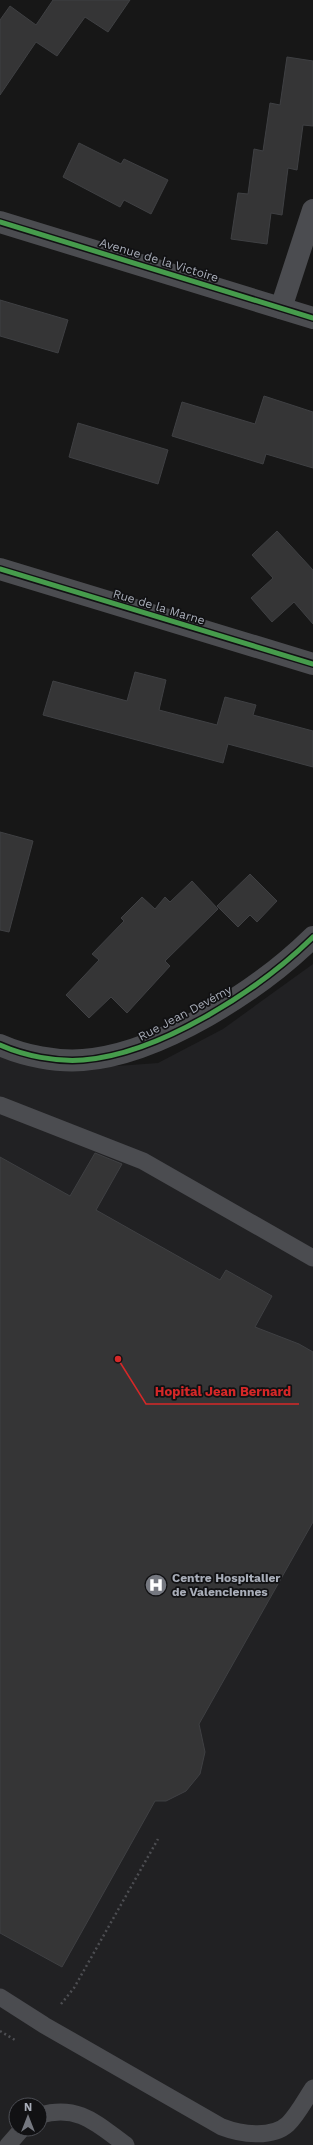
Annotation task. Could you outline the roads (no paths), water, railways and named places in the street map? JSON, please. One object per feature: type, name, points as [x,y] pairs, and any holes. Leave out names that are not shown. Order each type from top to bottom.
[{"type":"street","points":[[281,308],[313,210]]},
{"type":"street","name":"Avenue de la Victoire","points":[[0,222],[313,318]]},
{"type":"street","name":"Rue de la Marne","points":[[0,569],[313,664]]},
{"type":"street","name":"Rue Jean Devémy","points":[[0,1046],[35,1056],[83,1060],[144,1047],[198,1020],[253,987],[292,958],[313,937]]},
{"type":"lane","points":[[0,1105],[143,1161],[313,1258]]},
{"type":"lane","points":[[3,2004],[44,2024],[222,2127],[246,2134],[276,2130],[287,2125],[313,2088]]},
{"type":"lane","points":[[48,2114],[62,2111],[75,2113],[88,2118],[126,2145]]},
{"type":"lane","points":[[8,2145],[15,2137]]},
{"type":"place","name":"Hopital Jean Bernard","points":[[118,1359]]},
{"type":"place","name":"Centre Hospitalier de Valenciennes","points":[[156,1585]]}]
